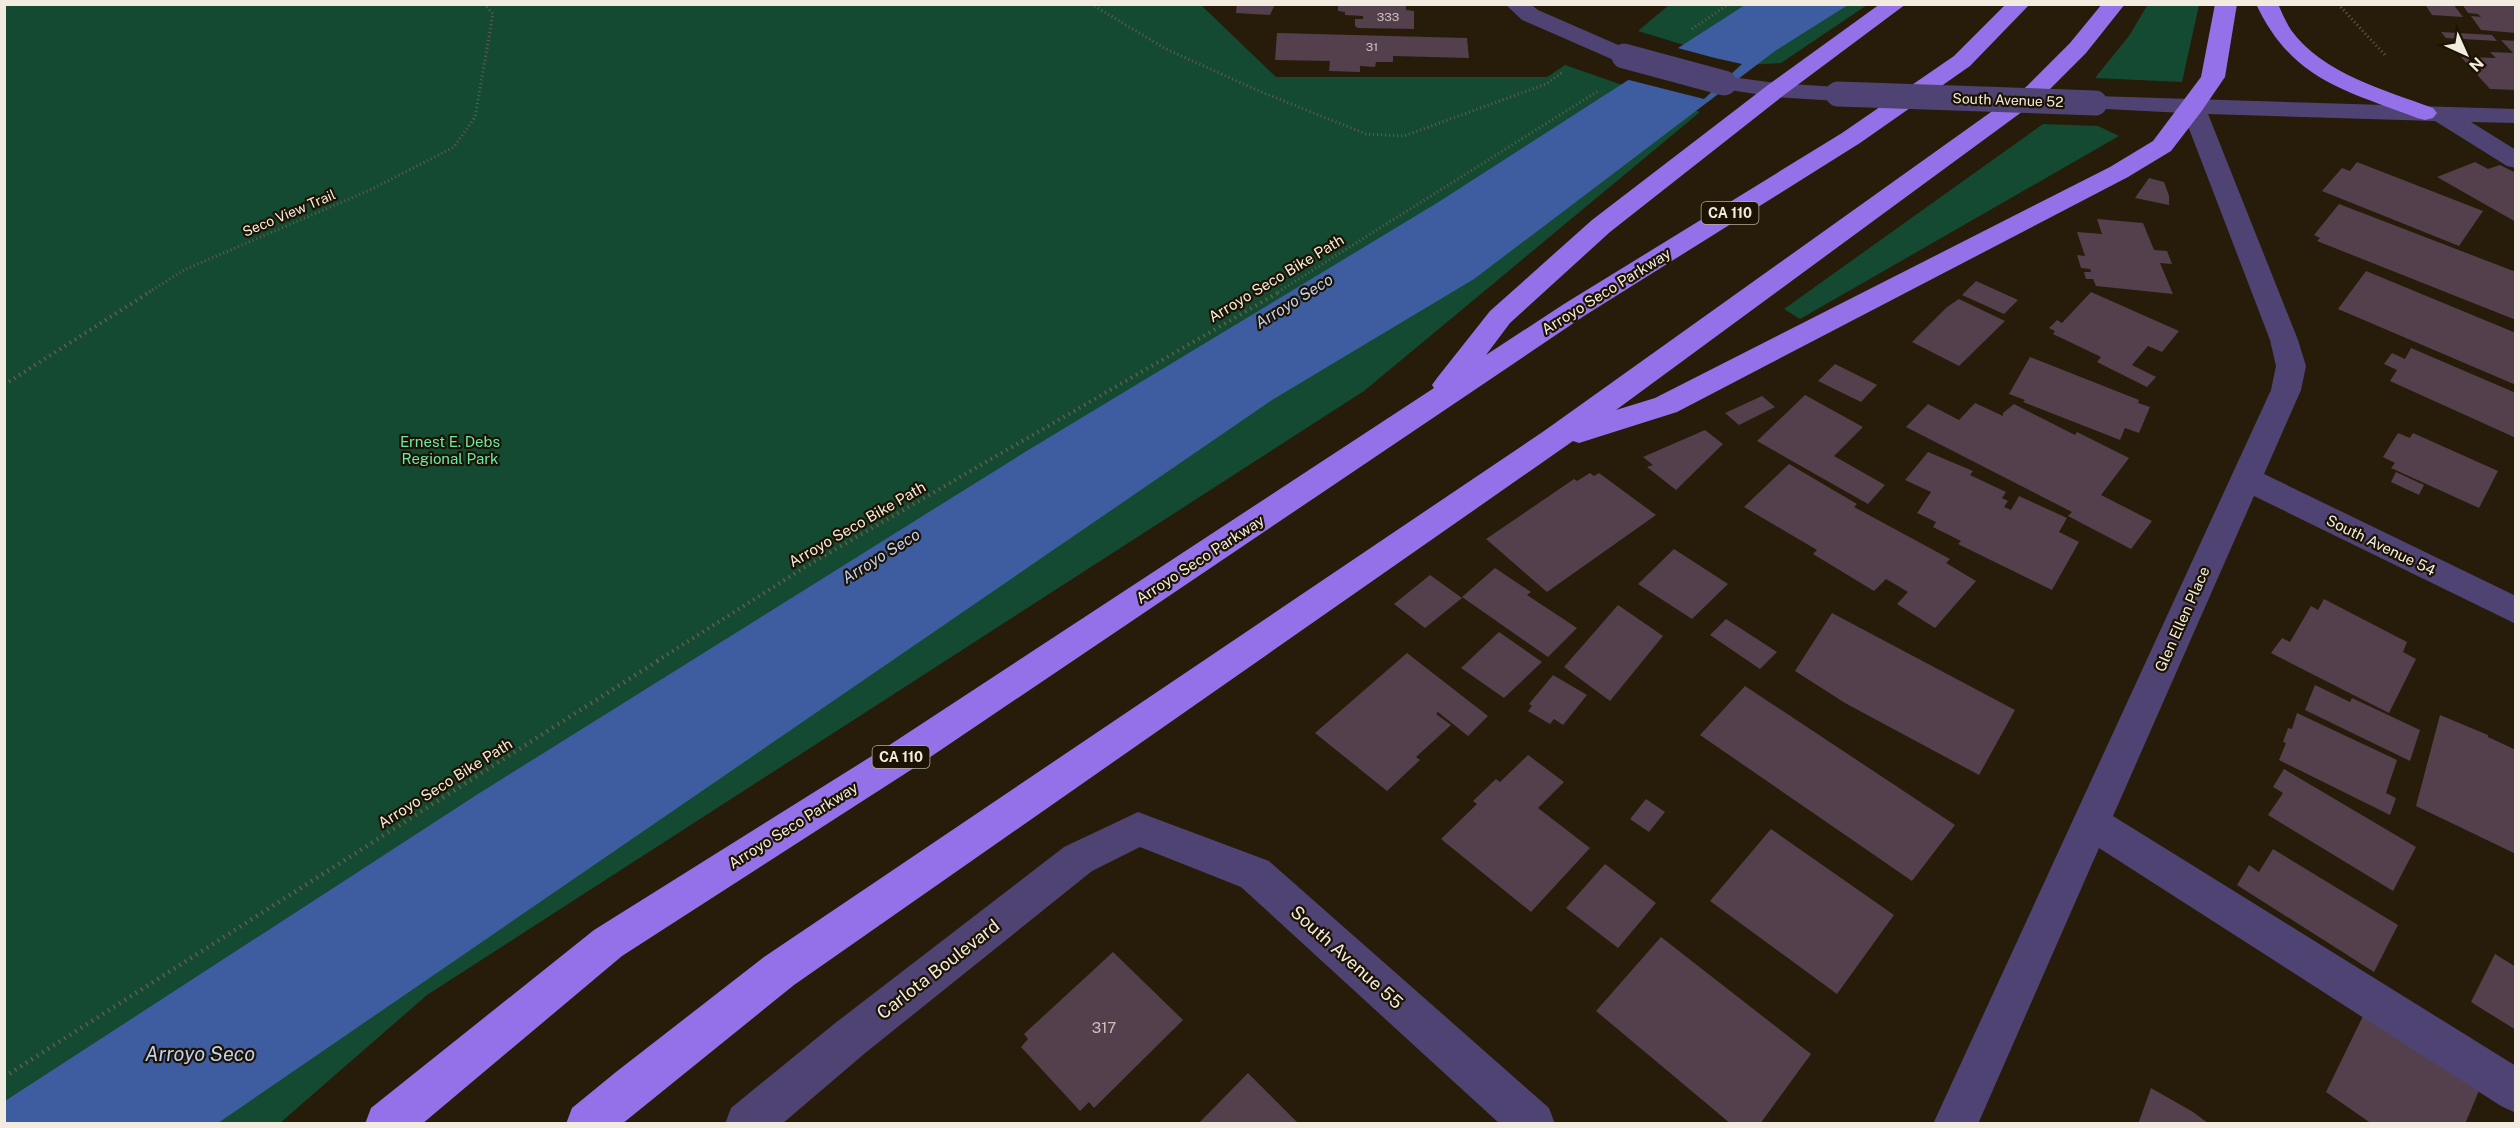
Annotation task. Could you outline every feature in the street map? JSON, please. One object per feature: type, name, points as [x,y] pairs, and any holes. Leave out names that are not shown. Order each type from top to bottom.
[{"type":"highway","points":[[1429,408],[1509,309],[1600,226],[1669,175],[1776,90],[1895,4]]},
{"type":"highway","name":"Arroyo Seco Parkway","points":[[387,1124],[608,943],[914,748],[1574,310],[1851,138],[1962,61],[2019,4]]},
{"type":"highway","points":[[588,1124],[631,1087],[779,971],[1555,439],[2034,92],[2079,48],[2114,4]]},
{"type":"highway","points":[[1555,439],[1666,405],[2119,172],[2162,146],[2213,77],[2226,4]]},
{"type":"highway","points":[[2267,4],[2282,33],[2300,53],[2328,72],[2433,113]]},
{"type":"street","name":"South Avenue 52","points":[[1516,4],[1530,15],[1624,56],[1724,83],[1776,90],[2193,107],[2516,116]]},
{"type":"street","name":"Glen Ellen Place","points":[[1955,1124],[2286,390],[2291,366],[2284,340],[2193,107]]},
{"type":"street","points":[[2433,113],[2516,161]]},
{"type":"street","name":"South Avenue 54","points":[[2246,479],[2516,611]]},
{"type":"street","points":[[2091,822],[2516,1091]]},
{"type":"street","name":"Carlota Boulevard","points":[[747,1124],[849,1039],[1078,859],[1138,829]]},
{"type":"street","name":"South Avenue 55","points":[[1138,829],[1255,874],[1533,1124]]},
{"type":"path","name":"Seco View Trail","points":[[4,385],[184,270],[370,190],[454,147],[476,117],[493,14],[484,4]]},
{"type":"path","points":[[1091,4],[1166,49],[1259,91],[1366,134],[1404,136],[1546,84],[1577,63],[1595,45]]},
{"type":"path","points":[[1690,30],[1729,4]]},
{"type":"path","name":"Arroyo Seco Bike Path","points":[[4,1077],[805,567],[1277,293],[1603,88]]},
{"type":"green space","points":[[2148,4],[2199,5],[2182,82],[2095,78],[2129,36]]},
{"type":"green space","name":"Ernest E. Debs Regional Park","points":[[5,5],[1201,5],[1276,77],[1547,77],[1565,65],[1700,112],[1364,391],[427,995],[280,1123],[5,1124]]},
{"type":"green space","points":[[1669,5],[1867,5],[1781,63],[1750,65],[1638,31]]},
{"type":"green space","points":[[2043,124],[2098,126],[2119,136],[1800,319],[1784,309]]},
{"type":"water","name":"Arroyo Seco","points":[[1745,5],[1848,5],[1775,51],[1474,279],[1272,400],[218,1123],[5,1124],[5,1101],[478,794],[1025,452],[1437,203]]},
{"type":"pier","points":[[1674,47],[1742,64],[1704,99],[1625,79]]},
{"type":"building","points":[[1237,4],[1275,4],[1270,15],[1236,13]]},
{"type":"building","points":[[1406,4],[1406,10],[1414,11],[1414,29],[1358,28],[1355,26],[1355,19],[1363,19],[1363,16],[1345,15],[1345,12],[1338,11],[1338,5]]},
{"type":"building","points":[[2425,4],[2453,4],[2463,17],[2432,15]]},
{"type":"building","points":[[2462,4],[2516,4],[2516,33],[2481,30],[2471,16],[2481,17],[2478,14],[2468,13]]},
{"type":"building","points":[[2441,32],[2492,35],[2497,41],[2446,38]]},
{"type":"building","points":[[1277,33],[1467,38],[1469,58],[1393,56],[1393,62],[1376,62],[1375,67],[1360,66],[1360,72],[1329,71],[1330,61],[1275,60]]},
{"type":"building","points":[[2501,40],[2516,41],[2516,90],[2490,89],[2461,57],[2496,58],[2490,52],[2513,53]]},
{"type":"building","points":[[2357,162],[2483,211],[2459,246],[2322,191],[2342,168],[2350,171]]},
{"type":"building","points":[[2475,162],[2488,169],[2500,165],[2516,173],[2516,222],[2437,177]]},
{"type":"building","points":[[2149,178],[2164,182],[2169,196],[2169,205],[2135,198]]},
{"type":"building","points":[[2339,204],[2516,272],[2516,320],[2317,241],[2320,238],[2314,235]]},
{"type":"building","points":[[2097,219],[2143,223],[2154,250],[2167,251],[2172,264],[2160,263],[2173,294],[2096,286],[2093,279],[2086,279],[2084,272],[2091,272],[2090,269],[2081,268],[2077,255],[2085,256],[2077,232],[2102,234]]},
{"type":"building","points":[[2366,271],[2516,333],[2516,385],[2338,309]]},
{"type":"building","points":[[1976,281],[2018,300],[2004,314],[1962,295]]},
{"type":"building","points":[[2091,292],[2179,331],[2162,352],[2148,346],[2132,365],[2156,377],[2147,387],[2097,362],[2101,357],[2053,334],[2055,331],[2049,328],[2057,320],[2062,323]]},
{"type":"building","points":[[1959,299],[2005,321],[1959,366],[1912,342],[1947,307]]},
{"type":"building","points":[[2411,348],[2516,393],[2516,438],[2390,381],[2397,370],[2384,364],[2392,353],[2405,359]]},
{"type":"building","points":[[2030,357],[2139,400],[2138,403],[2150,407],[2139,433],[2125,428],[2120,440],[2023,402],[2025,400],[2009,394]]},
{"type":"building","points":[[1835,364],[1877,385],[1861,402],[1818,381]]},
{"type":"building","points":[[1805,395],[1863,427],[1834,456],[1885,485],[1868,504],[1757,441]]},
{"type":"building","points":[[1762,396],[1775,407],[1739,425],[1725,413]]},
{"type":"building","points":[[1975,403],[2003,416],[2003,413],[2014,404],[2075,435],[2077,432],[2129,458],[2101,495],[2152,521],[2131,549],[2068,516],[2072,512],[1906,427],[1928,404],[1959,420]]},
{"type":"building","points":[[1705,430],[1723,444],[1676,490],[1647,467],[1653,465],[1643,457]]},
{"type":"building","points":[[2398,433],[2410,438],[2413,433],[2498,471],[2479,508],[2391,468],[2395,463],[2383,457]]},
{"type":"building","points":[[1928,452],[1973,471],[1970,475],[2006,492],[2002,498],[2008,501],[2004,507],[2011,510],[2019,496],[2067,518],[2059,532],[2079,542],[2052,590],[1958,544],[1961,541],[1933,527],[1936,522],[1917,513],[1931,492],[1905,480]]},
{"type":"building","points":[[1789,464],[1857,504],[1854,507],[1950,559],[1946,563],[1976,581],[1935,628],[1897,604],[1908,592],[1886,579],[1874,591],[1813,554],[1817,550],[1744,507]]},
{"type":"building","points":[[2396,472],[2424,485],[2419,495],[2391,482]]},
{"type":"building","points":[[1590,473],[1594,476],[1599,473],[1656,515],[1547,592],[1486,539],[1574,479],[1577,481]]},
{"type":"building","points":[[1674,549],[1728,584],[1692,619],[1638,584]]},
{"type":"building","points":[[1495,568],[1531,592],[1527,595],[1577,628],[1548,657],[1462,597]]},
{"type":"building","points":[[1430,575],[1462,598],[1425,628],[1394,604]]},
{"type":"building","points":[[2324,599],[2407,642],[2403,652],[2416,659],[2389,713],[2271,653],[2282,638],[2290,642],[2311,606],[2318,610]]},
{"type":"building","points":[[1618,605],[1663,636],[1610,701],[1564,667]]},
{"type":"building","points":[[1832,613],[2015,710],[1979,775],[1845,703],[1795,671]]},
{"type":"building","points":[[1726,619],[1777,652],[1760,669],[1710,635]]},
{"type":"building","points":[[1499,632],[1542,662],[1504,698],[1461,668]]},
{"type":"building","points":[[1407,653],[1488,716],[1468,736],[1438,712],[1436,714],[1451,725],[1416,757],[1420,760],[1387,791],[1315,733]]},
{"type":"building","points":[[1553,675],[1587,695],[1563,725],[1554,719],[1550,724],[1528,711],[1532,706],[1529,704]]},
{"type":"building","points":[[2315,685],[2350,702],[2352,698],[2420,730],[2410,761],[2305,710]]},
{"type":"building","points":[[1745,686],[1955,825],[1912,881],[1700,735]]},
{"type":"building","points":[[2297,713],[2397,760],[2386,793],[2396,798],[2390,815],[2279,760],[2286,743],[2283,742],[2288,728],[2292,729]]},
{"type":"building","points":[[2440,715],[2488,735],[2516,750],[2516,854],[2416,806]]},
{"type":"building","points":[[1528,755],[1564,782],[1538,808],[1590,848],[1531,912],[1441,839],[1477,804],[1473,801],[1496,779],[1500,782]]},
{"type":"building","points":[[2284,769],[2416,847],[2393,891],[2268,815],[2283,793],[2273,787]]},
{"type":"building","points":[[1646,799],[1665,812],[1649,832],[1630,819]]},
{"type":"building","points":[[1771,829],[1894,915],[1837,994],[1710,901]]},
{"type":"building","points":[[2273,849],[2398,925],[2374,972],[2237,885],[2249,865],[2259,872]]},
{"type":"building","points":[[1605,864],[1656,903],[1618,948],[1566,908]]},
{"type":"building","points":[[1661,937],[1811,1054],[1760,1124],[1731,1124],[1596,1011]]},
{"type":"building","points":[[1113,952],[1183,1020],[1094,1108],[1089,1102],[1080,1111],[1021,1047],[1028,1039],[1024,1034]]},
{"type":"building","points":[[2495,954],[2516,967],[2516,1030],[2471,1002]]},
{"type":"building","points":[[2365,1012],[2481,1086],[2465,1124],[2372,1124],[2326,1092]]},
{"type":"building","points":[[1248,1073],[1299,1124],[1198,1124]]},
{"type":"building","points":[[2151,1088],[2193,1112],[2209,1124],[2138,1124]]}]
